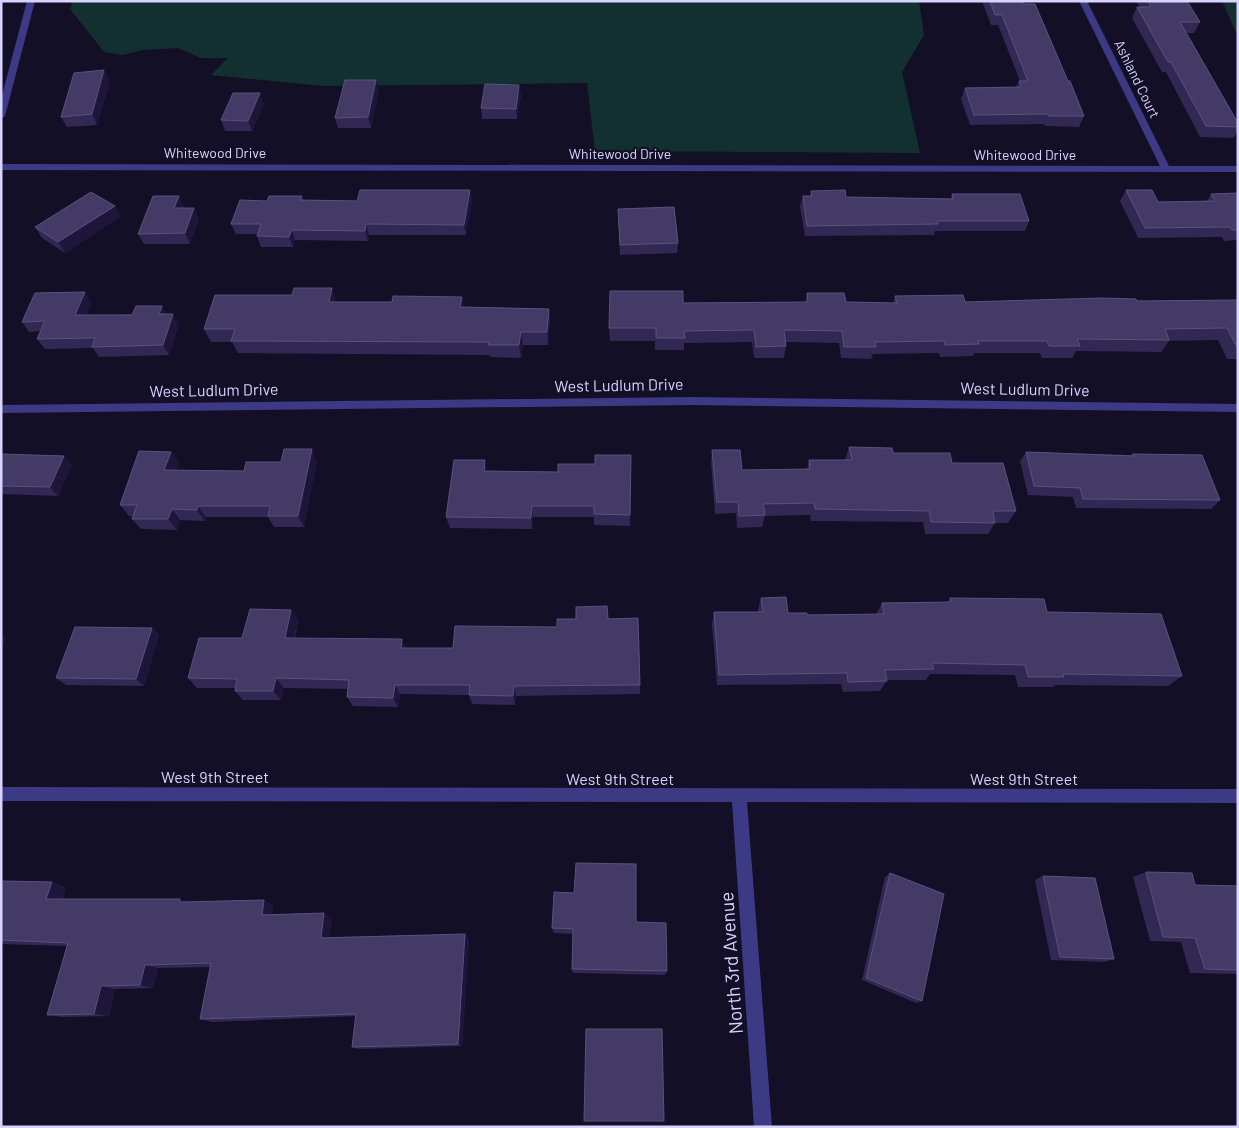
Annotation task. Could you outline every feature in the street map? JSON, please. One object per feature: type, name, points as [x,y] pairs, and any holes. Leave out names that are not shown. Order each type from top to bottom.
[{"type":"street","points":[[1,116],[30,1]]},
{"type":"street","name":"Ashland Court","points":[[1083,1],[1166,169]]},
{"type":"street","name":"Whitewood Drive","points":[[1,167],[1238,170]]},
{"type":"street","name":"West Ludlum Drive","points":[[1,409],[692,401],[1238,408]]},
{"type":"street","name":"West 9th Street","points":[[1,794],[739,797],[1238,796]]},
{"type":"street","name":"North 3rd Avenue","points":[[739,797],[763,1127]]},
{"type":"green space","points":[[73,1],[919,1],[924,35],[902,72],[920,153],[595,151],[587,83],[324,86],[211,75],[228,58],[201,58],[178,48],[143,50],[122,55],[104,52],[70,9]]},
{"type":"green space","points":[[1222,1],[1238,1],[1238,37]]},
{"type":"building","points":[[990,1],[1023,1],[1024,4],[1035,4],[1084,116],[1049,116],[1048,114],[974,115],[965,88],[1021,87],[1019,81],[1028,81],[1002,15],[995,15]]},
{"type":"building","points":[[1148,1],[1187,1],[1200,22],[1180,22],[1238,123],[1238,127],[1206,126],[1171,62],[1168,62],[1137,7],[1151,7]]},
{"type":"building","points":[[104,70],[92,114],[61,117],[74,73]]},
{"type":"building","points":[[345,80],[376,80],[368,117],[335,118]]},
{"type":"building","points":[[485,84],[519,85],[516,109],[481,108]]},
{"type":"building","points":[[233,93],[260,93],[248,121],[221,120]]},
{"type":"building","points":[[360,190],[470,190],[464,225],[366,224],[365,231],[292,230],[289,237],[257,236],[261,224],[231,224],[240,200],[267,201],[269,196],[302,196],[300,200],[357,201]]},
{"type":"building","points":[[845,190],[846,197],[953,199],[952,194],[1020,194],[1029,221],[937,221],[938,224],[807,226],[803,196],[812,196],[811,191]]},
{"type":"building","points":[[1126,190],[1152,190],[1158,202],[1215,201],[1211,194],[1238,193],[1238,230],[1232,230],[1229,227],[1145,228]]},
{"type":"building","points":[[91,192],[115,206],[58,242],[35,227]]},
{"type":"building","points":[[153,196],[179,196],[174,208],[194,208],[185,233],[138,234]]},
{"type":"building","points":[[674,207],[678,243],[620,245],[618,209]]},
{"type":"building","points":[[294,288],[332,288],[329,302],[392,302],[393,296],[462,297],[460,307],[549,309],[547,332],[521,332],[519,345],[488,345],[489,342],[231,341],[235,329],[204,329],[215,295],[292,295]]},
{"type":"building","points":[[610,291],[683,291],[683,303],[808,302],[807,293],[844,293],[846,302],[897,303],[895,296],[963,295],[965,302],[1102,298],[1136,299],[1137,301],[1238,300],[1238,347],[1227,328],[1165,329],[1169,340],[1077,339],[1080,346],[1049,346],[1047,341],[978,341],[979,344],[945,345],[944,341],[875,342],[876,347],[844,347],[842,331],[784,330],[786,346],[756,347],[754,330],[684,331],[685,338],[656,338],[656,328],[609,328]]},
{"type":"building","points":[[85,292],[75,315],[132,315],[136,306],[162,306],[159,314],[173,314],[163,345],[92,347],[95,338],[37,339],[45,321],[22,322],[35,293]]},
{"type":"building","points":[[849,447],[892,448],[893,453],[950,453],[952,463],[1003,463],[1016,511],[993,511],[995,523],[931,522],[929,511],[815,509],[814,503],[763,504],[765,515],[739,516],[738,502],[717,502],[712,450],[740,450],[742,470],[810,469],[809,460],[852,460]]},
{"type":"building","points":[[284,449],[312,449],[298,516],[268,516],[270,506],[198,506],[197,510],[172,509],[168,519],[132,519],[137,505],[120,505],[139,451],[171,452],[164,470],[244,471],[246,462],[281,462]]},
{"type":"building","points":[[1026,452],[1133,456],[1133,454],[1202,455],[1220,500],[1083,499],[1080,488],[1034,486]]},
{"type":"building","points":[[1,454],[64,456],[50,487],[1,486]]},
{"type":"building","points":[[595,455],[631,455],[630,515],[594,514],[594,506],[532,506],[531,518],[446,517],[454,460],[485,460],[484,471],[558,472],[558,464],[595,464]]},
{"type":"building","points":[[786,597],[788,613],[807,613],[807,615],[884,614],[882,603],[951,602],[950,598],[1044,599],[1047,612],[1161,614],[1182,676],[1063,674],[1064,677],[1028,677],[1025,665],[932,663],[934,669],[885,670],[887,681],[848,682],[847,673],[719,675],[714,612],[763,612],[761,598]]},
{"type":"building","points":[[607,606],[608,619],[638,618],[640,685],[514,686],[513,696],[469,695],[470,685],[395,685],[393,698],[347,697],[349,680],[276,678],[273,691],[235,691],[237,679],[188,678],[199,638],[242,638],[250,609],[291,610],[285,638],[402,639],[401,648],[453,648],[455,626],[557,627],[557,619],[576,619],[576,607]]},
{"type":"building","points":[[75,627],[152,628],[136,679],[56,678]]},
{"type":"building","points":[[576,863],[636,864],[636,922],[666,923],[667,971],[572,969],[573,929],[552,928],[554,892],[574,893]]},
{"type":"building","points":[[1146,872],[1192,873],[1195,885],[1238,886],[1238,970],[1205,969],[1195,938],[1163,937]]},
{"type":"building","points":[[890,873],[944,894],[922,1001],[866,978]]},
{"type":"building","points":[[1043,876],[1095,878],[1114,959],[1060,957]]},
{"type":"building","points":[[1,881],[52,882],[46,899],[180,899],[180,902],[264,900],[262,915],[324,913],[321,938],[465,934],[458,1044],[352,1047],[356,1014],[200,1019],[211,963],[145,965],[140,985],[101,986],[94,1014],[47,1015],[68,943],[1,940]]},
{"type":"building","points":[[586,1029],[662,1029],[664,1121],[584,1121]]}]
